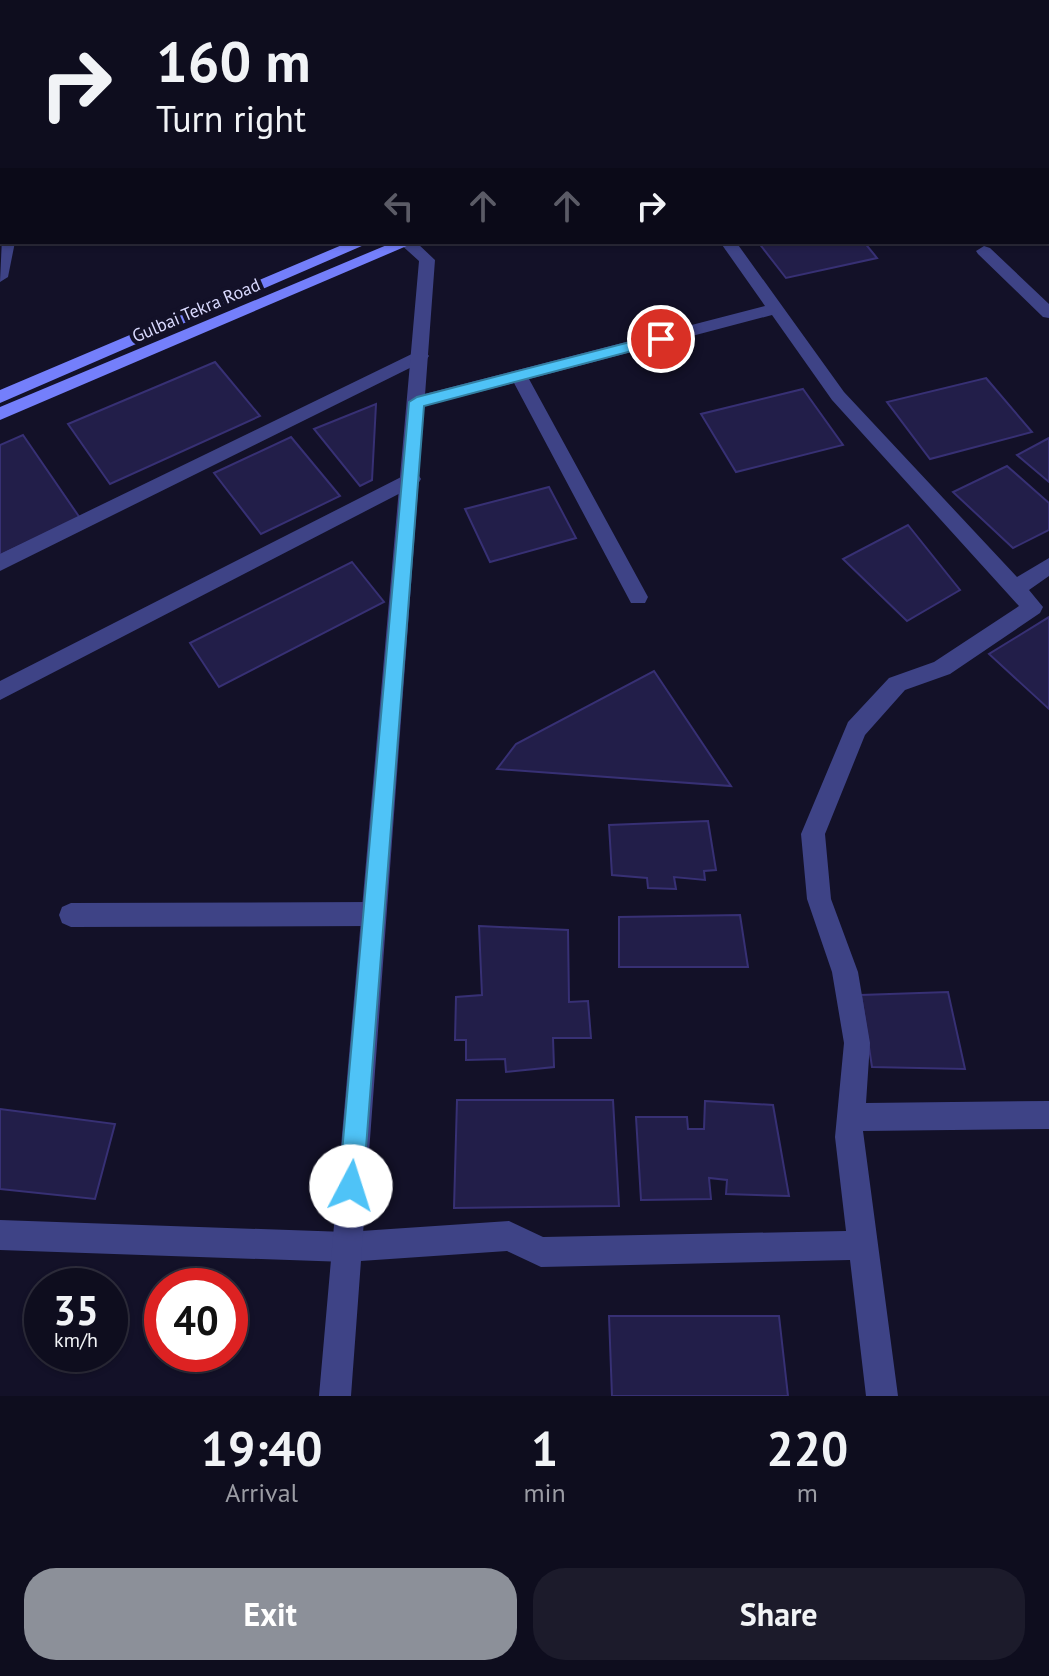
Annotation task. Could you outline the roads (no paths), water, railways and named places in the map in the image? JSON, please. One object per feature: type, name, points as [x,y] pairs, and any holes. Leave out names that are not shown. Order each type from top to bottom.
[{"type":"main road","name":"Gulbai Tekra Road","points":[[0,397],[358,244]]},
{"type":"main road","name":"Gulbai Tekra Road","points":[[0,414],[402,244]]},
{"type":"street","points":[[0,277],[7,244]]},
{"type":"street","points":[[335,1396],[427,260],[409,244]]},
{"type":"street","points":[[729,244],[838,396],[1033,607],[942,668],[897,684],[856,729],[813,834],[819,899],[845,972],[857,1043],[849,1137],[882,1396]]},
{"type":"street","points":[[984,251],[1049,313]]},
{"type":"street","points":[[417,402],[775,309]]},
{"type":"street","points":[[0,563],[420,356]]},
{"type":"street","points":[[519,376],[638,597]]},
{"type":"street","points":[[0,691],[411,479]]},
{"type":"street","points":[[1016,588],[1049,566]]},
{"type":"street","points":[[71,915],[374,914]]},
{"type":"street","points":[[853,1117],[1049,1115]]},
{"type":"street","points":[[0,1235],[346,1247],[509,1236],[541,1252],[865,1245]]}]
